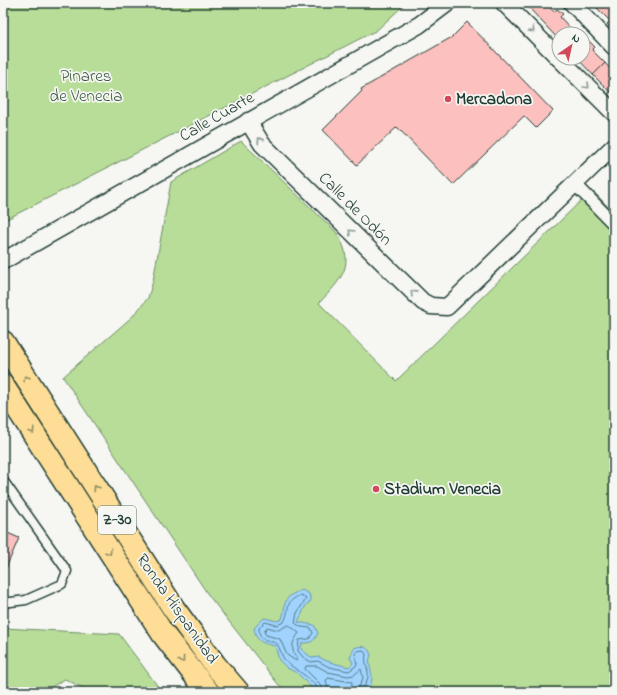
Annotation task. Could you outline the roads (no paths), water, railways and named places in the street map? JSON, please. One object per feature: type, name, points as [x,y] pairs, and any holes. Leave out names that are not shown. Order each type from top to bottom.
[{"type":"highway","name":"Ronda Hispanidad","points":[[3,342],[174,609],[215,665],[238,692]]},
{"type":"highway","name":"Ronda Hispanidad","points":[[3,386],[163,634],[208,692]]},
{"type":"street","name":"Calle Cuarte","points":[[3,261],[419,25],[448,3]]},
{"type":"street","points":[[504,3],[551,50]]},
{"type":"street","points":[[572,3],[614,47]]},
{"type":"street","points":[[567,66],[614,113]]},
{"type":"street","name":"Calle de Odón","points":[[248,121],[262,144],[423,302],[431,306],[447,307],[575,184]]},
{"type":"street","points":[[614,146],[575,184],[614,224]]},
{"type":"lane","points":[[3,480],[67,571],[62,584],[26,600],[3,603]]},
{"type":"water","points":[[302,590],[309,594],[311,601],[306,605],[298,622],[314,625],[318,633],[312,641],[302,643],[301,649],[312,658],[319,657],[330,662],[349,667],[353,663],[350,658],[354,648],[366,648],[371,655],[370,664],[372,677],[365,692],[316,692],[297,673],[287,668],[279,660],[275,646],[263,643],[256,636],[254,628],[264,618],[277,621],[282,619],[285,604],[288,598]]},
{"type":"place","name":"Mercadona","points":[[448,99]]},
{"type":"place","name":"Stadium Venecia","points":[[376,489]]},
{"type":"park label","name":"Pinares de Venecia","points":[[86,86]]}]
